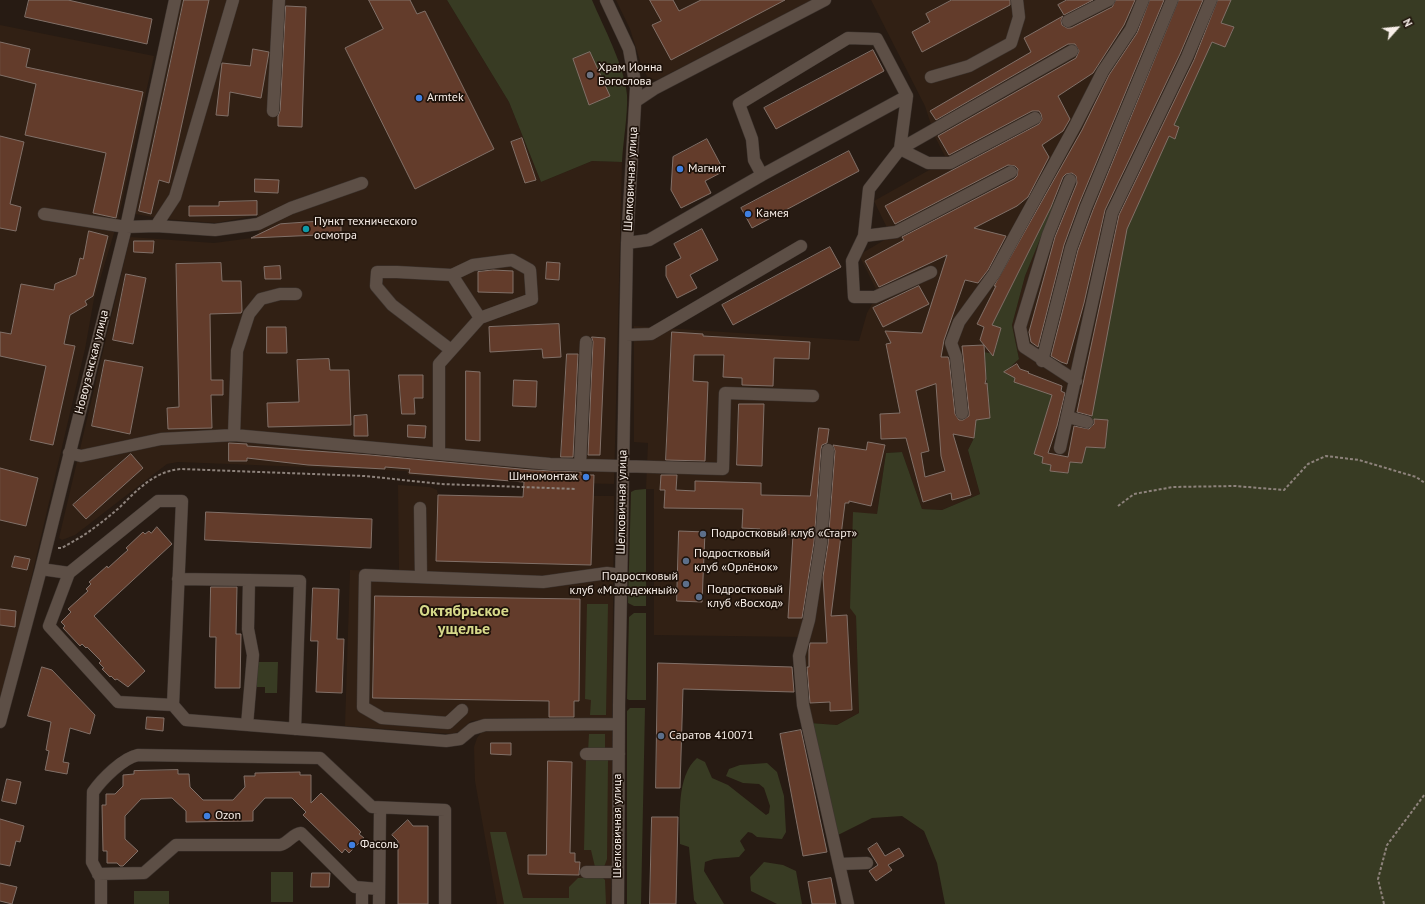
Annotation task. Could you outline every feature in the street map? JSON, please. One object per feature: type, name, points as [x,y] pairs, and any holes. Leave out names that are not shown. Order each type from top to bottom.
[{"type":"street","name":"Новоузенская улица","points":[[0,722],[41,569],[126,227],[175,0]]},
{"type":"street","points":[[156,226],[175,197],[233,0]]},
{"type":"street","points":[[273,111],[279,0]]},
{"type":"street","name":"Шелковичная улица","points":[[606,0],[629,49],[634,70],[636,101],[627,243],[621,575],[618,904]]},
{"type":"street","points":[[636,101],[654,89],[825,0]]},
{"type":"street","points":[[931,77],[969,66],[1011,43],[1019,17],[1017,0]]},
{"type":"street","points":[[1068,21],[1109,0]]},
{"type":"street","points":[[962,413],[956,357],[951,343],[959,322],[994,274],[1075,126],[1103,71],[1131,29],[1143,0]]},
{"type":"street","points":[[1042,360],[1071,248],[1086,207],[1172,0]]},
{"type":"street","points":[[1060,448],[1112,213],[1187,57],[1211,0]]},
{"type":"street","points":[[762,175],[754,160],[752,139],[739,104],[848,38],[877,39],[907,96],[900,149]]},
{"type":"street","points":[[931,272],[875,297],[854,297],[852,260],[864,236],[869,189],[900,149],[1072,51]]},
{"type":"street","points":[[627,243],[649,240],[762,175],[907,96]]},
{"type":"street","points":[[900,149],[928,163],[950,163],[1035,118]]},
{"type":"street","points":[[864,236],[896,232],[1011,172]]},
{"type":"street","points":[[1070,180],[1048,235],[1020,327],[1024,347],[1076,381]]},
{"type":"street","points":[[44,214],[126,227],[156,226],[215,230],[258,224],[291,208],[362,184]]},
{"type":"street","points":[[626,335],[651,334],[802,246]]},
{"type":"street","points":[[439,452],[439,364],[480,318],[532,299],[530,270],[512,260],[473,265],[452,275],[377,272],[376,286],[392,305],[451,350]]},
{"type":"street","points":[[452,275],[480,318]]},
{"type":"street","points":[[234,435],[237,351],[250,314],[261,299],[280,294],[296,294]]},
{"type":"street","points":[[580,465],[586,342]]},
{"type":"street","points":[[69,453],[80,456],[161,439],[234,435],[439,452],[550,464],[723,469],[725,392],[813,396]]},
{"type":"street","points":[[1068,417],[1087,422]]},
{"type":"street","points":[[828,450],[821,543],[809,620],[799,656],[803,705],[848,904]]},
{"type":"street","points":[[172,705],[182,501],[158,501],[69,573],[49,626],[118,702],[172,705],[186,720],[446,741],[460,739],[472,729],[486,725],[619,724]]},
{"type":"street","points":[[420,508],[421,577]]},
{"type":"street","points":[[41,569],[69,573]]},
{"type":"street","points":[[462,710],[448,722],[382,718],[363,707],[365,575],[543,582],[607,574],[621,575]]},
{"type":"street","points":[[178,579],[300,581],[295,729]]},
{"type":"street","points":[[247,725],[252,655],[248,629],[249,580]]},
{"type":"street","points":[[586,754],[619,754]]},
{"type":"street","points":[[101,904],[101,879],[92,862],[93,792],[130,756],[138,755],[320,758],[372,808],[445,807],[445,904]]},
{"type":"street","points":[[379,904],[380,809]]},
{"type":"street","points":[[98,874],[144,873],[176,846],[280,845],[301,833],[355,887],[379,889]]},
{"type":"street","points":[[839,864],[867,863]]},
{"type":"street","points":[[586,872],[618,872]]},
{"type":"street","points":[[362,888],[362,904]]},
{"type":"path","points":[[1118,506],[1134,494],[1173,487],[1235,486],[1284,490],[1308,464],[1326,456],[1359,460],[1416,477],[1425,483]]},
{"type":"path","points":[[46,547],[62,548],[90,532],[119,507],[132,493],[149,480],[168,470],[181,469],[365,476],[441,484],[576,489]]},
{"type":"path","points":[[1384,904],[1378,879],[1387,845],[1425,794]]},
{"type":"shaded area","points":[[181,0],[447,0],[509,102],[541,182],[592,161],[622,162],[614,484],[502,481],[408,475],[407,471],[178,462],[167,464],[75,535],[62,540],[59,538],[130,237],[214,243],[259,237],[257,215],[216,223],[165,219],[135,214]]},
{"type":"shaded area","points":[[616,0],[812,0],[657,80],[648,78],[642,67],[630,29]]},
{"type":"shaded area","points":[[871,0],[1231,0],[1221,23],[1234,27],[1225,47],[1213,42],[1174,125],[1179,127],[1175,139],[1169,136],[1092,419],[1108,420],[1105,448],[1068,473],[1050,471],[1034,454],[1052,395],[1006,371],[1019,359],[1012,325],[1025,276],[1057,196],[993,325],[1001,328],[993,355],[984,352],[990,419],[976,420],[974,438],[968,450],[980,494],[942,510],[922,509],[902,452],[886,453],[877,514],[856,616],[859,713],[837,725],[810,723],[802,637],[654,635],[654,489],[646,489],[648,443],[634,442],[634,326],[859,341],[867,313],[878,293],[859,255],[891,236],[874,201],[947,160],[935,137],[925,106]]},
{"type":"shaded area","points":[[0,25],[154,56],[118,220],[94,299],[85,349],[24,609],[0,703]]},
{"type":"shaded area","points":[[398,485],[430,487],[437,490],[438,495],[614,496],[612,718],[491,719],[471,721],[460,731],[453,734],[345,726],[350,570],[399,571]]},
{"type":"shaded area","points":[[489,729],[612,730],[613,859],[610,904],[497,904],[475,781],[474,747],[477,738],[481,733]]},
{"type":"green space","points":[[447,0],[592,0],[618,59],[625,84],[627,111],[622,162],[592,161],[541,182],[509,102]]},
{"type":"green space","points":[[1231,0],[1425,0],[1425,904],[945,904],[937,863],[924,831],[902,816],[872,818],[838,835],[810,723],[837,725],[859,713],[856,616],[850,608],[853,512],[877,514],[886,453],[902,452],[922,509],[942,510],[980,494],[968,450],[974,438],[976,420],[990,418],[984,352],[994,354],[1001,328],[992,325],[1060,190],[1025,276],[1012,325],[1019,359],[1006,371],[1052,395],[1034,454],[1043,457],[1051,465],[1050,471],[1068,473],[1070,462],[1086,447],[1105,448],[1108,420],[1091,419],[1126,229],[1169,136],[1175,139],[1179,128],[1174,125],[1212,42],[1225,47],[1234,28],[1221,23]]},
{"type":"green space","points":[[646,489],[646,606],[634,606],[628,603],[631,492]]},
{"type":"green space","points":[[587,604],[608,604],[606,715],[590,715],[591,700],[585,699]]},
{"type":"green space","points":[[634,613],[646,613],[646,700],[627,699],[629,617]]},
{"type":"green space","points":[[257,662],[278,662],[277,693],[265,693],[265,687],[257,687]]},
{"type":"green space","points":[[630,708],[645,708],[641,904],[627,904],[627,711]]},
{"type":"green space","points":[[589,734],[605,734],[605,752],[588,752]]},
{"type":"green space","points":[[697,758],[705,762],[712,778],[728,785],[766,815],[769,813],[770,806],[764,788],[759,784],[743,783],[726,776],[729,769],[740,765],[767,763],[777,772],[784,796],[786,832],[782,839],[757,837],[748,832],[740,841],[745,850],[739,857],[714,859],[705,862],[704,871],[724,904],[697,904],[694,900],[689,847],[680,844],[682,786],[685,775]]},
{"type":"green space","points":[[586,760],[608,760],[607,859],[604,867],[595,867],[591,850],[584,850]]},
{"type":"green space","points":[[490,832],[506,832],[523,898],[569,898],[569,887],[578,878],[602,877],[605,880],[606,904],[504,904]]},
{"type":"green space","points":[[764,862],[783,865],[796,871],[802,904],[777,904],[751,891],[750,877]]},
{"type":"green space","points":[[271,872],[293,872],[293,902],[271,902]]},
{"type":"green space","points":[[134,891],[169,891],[169,904],[134,904]]},
{"type":"building","points":[[29,0],[68,0],[152,19],[147,44],[25,17]]},
{"type":"building","points":[[184,0],[209,0],[169,183],[159,180],[151,214],[139,211]]},
{"type":"building","points":[[369,0],[410,0],[417,14],[425,11],[494,149],[415,189],[345,48],[383,29]]},
{"type":"building","points":[[650,0],[673,0],[679,11],[701,0],[785,0],[671,60],[652,25],[661,21]]},
{"type":"building","points":[[952,0],[1010,0],[1010,5],[922,52],[912,32],[930,22],[926,14]]},
{"type":"building","points":[[1067,0],[1093,0],[1064,15],[1058,5]]},
{"type":"building","points":[[1116,0],[1135,0],[1124,25],[1093,73],[1058,96],[1070,119],[1063,131],[1042,145],[1049,157],[1028,197],[1017,206],[974,228],[1006,236],[988,270],[978,283],[965,280],[944,340],[941,357],[948,357],[949,359],[955,414],[959,420],[963,420],[969,416],[969,412],[962,346],[984,345],[985,384],[987,383],[990,418],[976,420],[974,438],[953,434],[971,495],[952,500],[951,493],[923,502],[906,438],[881,439],[880,414],[900,413],[886,344],[891,343],[885,331],[922,333],[947,255],[879,287],[865,261],[904,240],[902,237],[1014,179],[1017,176],[1018,169],[1015,166],[1008,165],[895,224],[885,206],[1039,124],[1042,119],[1041,114],[1039,111],[1032,111],[949,155],[938,136],[1076,58],[1079,51],[1075,44],[1068,44],[936,120],[930,111],[1031,52],[1024,38],[1063,16],[1061,20],[1062,25],[1067,28],[1071,28],[1112,7]],"holes":[[[936,384],[941,456],[945,471],[925,477],[921,453],[929,451],[916,391]]]},
{"type":"building","points":[[1150,0],[1164,0],[1079,204],[1064,245],[1038,347],[1031,342],[1029,332],[1055,237],[1077,183],[1076,176],[1072,173],[1066,174],[1063,177],[1051,207],[992,325],[1001,328],[993,356],[980,340],[984,327],[977,324],[996,286],[994,286],[1082,130],[1109,75],[1137,33]]},
{"type":"building","points":[[1179,0],[1203,0],[1180,54],[1105,210],[1084,303],[1067,364],[1051,356],[1078,250]]},
{"type":"building","points":[[1218,0],[1231,0],[1221,23],[1234,27],[1225,47],[1212,42],[1174,125],[1179,127],[1175,139],[1169,136],[1127,229],[1092,416],[1077,412],[1119,215],[1194,60]]},
{"type":"building","points":[[286,6],[306,7],[302,127],[278,126]]},
{"type":"building","points":[[0,42],[30,49],[26,67],[143,92],[116,218],[93,213],[106,153],[25,135],[36,84],[0,75]]},
{"type":"building","points":[[253,49],[269,52],[261,98],[230,92],[228,116],[216,115],[222,63],[250,66]]},
{"type":"building","points":[[873,50],[884,71],[776,129],[764,108]]},
{"type":"building","name":"Храм Ионна Богослова","points":[[590,52],[610,96],[589,105],[573,59]]},
{"type":"building","points":[[0,136],[24,142],[10,204],[21,207],[16,231],[0,228]]},
{"type":"building","points":[[522,138],[536,180],[525,183],[511,142]]},
{"type":"building","points":[[707,139],[724,171],[705,181],[711,193],[681,208],[671,190],[673,157]]},
{"type":"building","points":[[849,151],[859,171],[752,228],[741,208]]},
{"type":"building","points":[[255,179],[279,180],[278,193],[255,192]]},
{"type":"building","points":[[257,201],[257,215],[189,216],[189,206],[219,206],[219,202]]},
{"type":"building","name":"Пункт технического осмотра","points":[[341,220],[341,234],[251,238],[280,224]]},
{"type":"building","points":[[702,229],[718,260],[690,275],[697,288],[677,298],[666,276],[666,266],[681,258],[674,244]]},
{"type":"building","points":[[89,231],[108,236],[93,296],[85,301],[87,305],[70,315],[64,344],[75,346],[53,445],[30,440],[46,366],[0,356],[0,332],[11,334],[21,284],[54,290],[55,284],[76,275],[80,258],[83,259]]},
{"type":"building","points":[[134,241],[154,241],[153,253],[134,252]]},
{"type":"building","points":[[830,247],[841,267],[733,325],[722,305]]},
{"type":"building","points":[[547,262],[560,263],[559,280],[546,279]]},
{"type":"building","points":[[221,263],[222,281],[241,281],[242,311],[241,313],[210,314],[211,380],[223,380],[223,395],[211,395],[212,428],[168,429],[167,408],[179,407],[176,264]]},
{"type":"building","points":[[280,266],[281,279],[265,279],[264,267]]},
{"type":"building","points":[[493,270],[513,271],[513,293],[478,292],[478,272]]},
{"type":"building","points":[[126,274],[146,278],[133,344],[113,340]]},
{"type":"building","points":[[919,286],[929,304],[883,327],[873,308]]},
{"type":"building","points":[[559,324],[561,357],[543,358],[542,349],[490,352],[489,327]]},
{"type":"building","points":[[267,327],[286,327],[287,353],[267,353]]},
{"type":"building","points":[[672,332],[703,334],[703,336],[810,342],[809,359],[774,358],[773,386],[742,385],[742,378],[723,377],[724,355],[694,355],[693,381],[708,382],[705,461],[666,460]]},
{"type":"building","points":[[592,337],[605,338],[600,455],[588,455]]},
{"type":"building","points":[[567,354],[578,354],[573,457],[561,457]]},
{"type":"building","points":[[329,359],[330,370],[349,370],[351,425],[268,427],[267,403],[299,402],[297,360]]},
{"type":"building","points":[[105,360],[143,367],[130,434],[92,426]]},
{"type":"building","points":[[1017,364],[1020,369],[1029,372],[1028,373],[1062,386],[1061,391],[1065,393],[1057,426],[1048,453],[1068,457],[1074,426],[1089,429],[1094,424],[1094,419],[1108,420],[1105,448],[1086,447],[1082,463],[1070,462],[1068,473],[1050,471],[1051,465],[1042,463],[1043,457],[1034,454],[1052,395],[1014,382],[1015,378],[1004,372]]},
{"type":"building","points":[[466,371],[480,372],[480,441],[466,440]]},
{"type":"building","points":[[399,375],[423,375],[423,398],[414,398],[415,414],[402,414]]},
{"type":"building","points":[[514,380],[537,381],[536,407],[513,406]]},
{"type":"building","points":[[739,404],[764,404],[762,466],[737,465]]},
{"type":"building","points":[[367,415],[368,436],[354,436],[354,416]]},
{"type":"building","points":[[408,425],[426,426],[425,438],[408,437]]},
{"type":"building","points":[[819,428],[829,429],[827,443],[822,445],[821,449],[814,542],[802,618],[788,618],[793,535],[760,533],[760,529],[742,528],[743,509],[664,508],[665,490],[660,490],[661,475],[677,475],[676,490],[695,491],[695,481],[761,483],[761,495],[810,496]]},
{"type":"building","points":[[868,442],[885,445],[871,506],[849,501],[849,503],[845,503],[831,616],[847,615],[852,710],[830,711],[830,702],[810,703],[807,667],[809,667],[810,643],[827,643],[823,577],[828,544],[835,451],[833,445],[866,450]]},
{"type":"building","points":[[229,443],[247,444],[247,446],[370,455],[531,470],[581,472],[581,475],[594,475],[591,565],[436,561],[438,495],[523,497],[524,482],[409,473],[410,469],[385,467],[385,469],[308,465],[247,458],[247,461],[229,461]]},
{"type":"building","points":[[131,454],[143,468],[86,519],[73,505]]},
{"type":"building","points":[[0,468],[38,478],[26,526],[0,520]]},
{"type":"building","points":[[206,512],[372,519],[371,548],[205,540]]},
{"type":"building","points":[[157,527],[172,544],[94,616],[145,671],[128,687],[117,679],[115,680],[111,676],[110,677],[102,669],[104,668],[99,663],[101,661],[87,647],[86,648],[82,644],[80,646],[63,628],[65,626],[61,622],[71,612],[68,609],[88,591],[86,589],[91,584],[89,582],[107,566],[108,568],[128,550],[126,548],[143,532],[145,534],[149,531],[151,533]]},
{"type":"building","points":[[679,531],[705,532],[702,602],[677,601]]},
{"type":"building","points":[[15,556],[30,559],[27,570],[12,567]]},
{"type":"building","points":[[211,587],[237,587],[236,634],[241,634],[240,688],[215,688],[216,637],[210,637]]},
{"type":"building","points":[[313,588],[339,589],[337,639],[344,639],[342,693],[316,692],[318,641],[311,641]]},
{"type":"building","points":[[375,596],[580,599],[579,701],[574,701],[574,717],[549,717],[549,701],[373,698]]},
{"type":"building","points":[[0,609],[16,611],[15,627],[0,625]]},
{"type":"building","points":[[658,663],[792,667],[794,692],[683,689],[680,788],[656,788]]},
{"type":"building","points":[[42,667],[52,670],[95,715],[90,734],[70,728],[63,762],[69,763],[67,774],[45,770],[49,751],[46,750],[51,722],[28,716]]},
{"type":"building","points":[[147,717],[164,718],[163,731],[146,729]]},
{"type":"building","points":[[801,730],[827,852],[803,856],[780,734]]},
{"type":"building","points":[[491,743],[511,743],[511,755],[491,754]]},
{"type":"building","points":[[548,761],[572,762],[570,853],[575,853],[575,862],[580,862],[579,875],[528,874],[528,855],[546,855]]},
{"type":"building","points":[[178,770],[178,774],[189,774],[190,787],[203,800],[233,800],[245,787],[244,776],[255,776],[255,773],[300,772],[300,775],[311,775],[311,803],[321,793],[361,832],[359,834],[364,838],[349,853],[345,849],[342,853],[303,815],[306,812],[292,798],[265,798],[253,811],[253,821],[186,822],[186,811],[172,798],[141,799],[125,816],[125,839],[138,851],[123,866],[120,866],[117,863],[107,863],[107,851],[103,851],[102,805],[106,805],[106,794],[115,794],[123,786],[123,775],[134,774],[134,771]]},
{"type":"building","points":[[7,779],[21,782],[16,804],[2,801]]},
{"type":"building","points":[[652,817],[678,817],[676,904],[650,904]]},
{"type":"building","points":[[0,819],[24,826],[20,842],[16,841],[10,866],[0,864]]},
{"type":"building","points":[[408,820],[413,826],[428,826],[428,904],[398,904],[398,841],[392,835]]},
{"type":"building","points":[[877,843],[885,856],[899,848],[904,856],[888,865],[892,870],[876,881],[869,871],[878,865],[868,849]]},
{"type":"building","points":[[312,873],[330,873],[329,887],[311,887]]},
{"type":"building","points":[[831,878],[836,904],[812,904],[808,882]]},
{"type":"building","points":[[0,883],[17,887],[12,904],[0,901]]},
{"type":"place","name":"Храм Ионна Богослова","points":[[590,75]]},
{"type":"place","name":"Armtek","points":[[419,98]]},
{"type":"place","name":"Магнит","points":[[680,169]]},
{"type":"place","name":"Камея","points":[[748,214]]},
{"type":"place","name":"Пункт технического осмотра","points":[[306,229]]},
{"type":"place","name":"Шиномонтаж","points":[[586,477]]},
{"type":"place","name":"Подростковый клуб «Старт»","points":[[703,534]]},
{"type":"place","name":"Подростковый клуб «Орлёнок»","points":[[686,561]]},
{"type":"place","name":"Подростковый клуб «Молодежный»","points":[[686,584]]},
{"type":"place","name":"Подростковый клуб «Восход»","points":[[699,597]]},
{"type":"place","name":"Саратов 410071","points":[[661,736]]},
{"type":"place","name":"Ozon","points":[[207,816]]},
{"type":"place","name":"Фасоль","points":[[352,845]]},
{"type":"district","name":"Октябрьское ущелье","points":[[464,620]]}]
